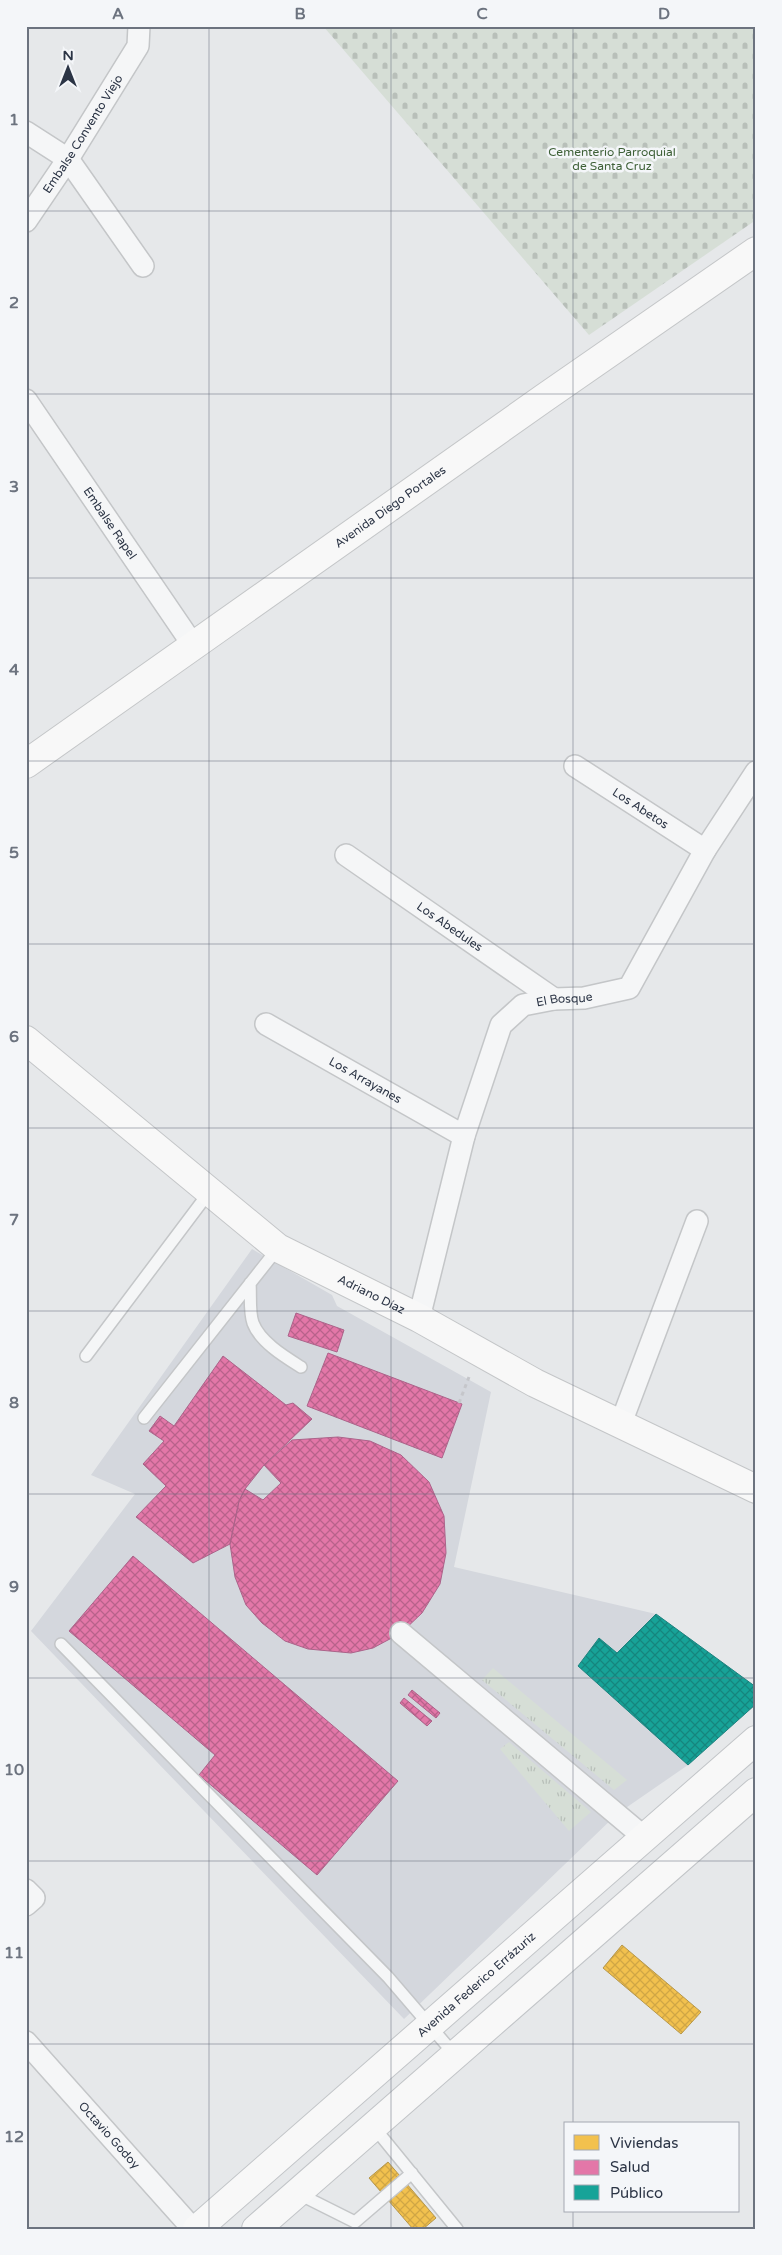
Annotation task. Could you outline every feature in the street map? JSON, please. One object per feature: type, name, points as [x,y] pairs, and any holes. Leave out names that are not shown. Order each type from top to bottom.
[{"type":"main road","name":"Avenida Diego Portales","points":[[26,764],[193,645],[756,252]]},
{"type":"main road","name":"Adriano Díaz","points":[[26,1040],[278,1248],[419,1318],[535,1383],[756,1489]]},
{"type":"main road","name":"Avenida Federico Errázuriz","points":[[198,2229],[756,1740]]},
{"type":"main road","points":[[256,2229],[756,1792]]},
{"type":"street","name":"Embalse Convento Viejo","points":[[26,221],[68,159],[139,36]]},
{"type":"street","points":[[26,132],[68,159],[144,266]]},
{"type":"street","name":"Embalse Rapel","points":[[26,400],[193,645]]},
{"type":"street","name":"Los Abetos","points":[[575,766],[705,850]]},
{"type":"street","name":"El Bosque","points":[[419,1318],[464,1136],[501,1025],[523,1005],[554,999],[584,998],[629,988],[705,850],[756,772]]},
{"type":"street","name":"Los Abedules","points":[[346,855],[554,999]]},
{"type":"street","name":"Los Arrayanes","points":[[266,1024],[464,1136]]},
{"type":"street","points":[[621,1423],[697,1221]]},
{"type":"street","points":[[401,1633],[645,1838]]},
{"type":"street","name":"Octavio Godoy","points":[[26,2042],[194,2229]]},
{"type":"lane","points":[[86,1356],[210,1192]]},
{"type":"lane","points":[[144,1418],[278,1248]]},
{"type":"lane","points":[[250,1283],[252,1322],[264,1338],[281,1354],[301,1367]]},
{"type":"lane","points":[[61,1644],[388,1977],[431,2024],[455,2055]]},
{"type":"lane","points":[[374,2126],[457,2229]]},
{"type":"lane","points":[[297,2193],[358,2225],[412,2173]]},
{"type":"shaded area","points":[[252,1249],[332,1295],[337,1306],[491,1392],[454,1567],[656,1614],[756,1687],[756,1704],[688,1765],[617,1814],[404,2019],[31,1631],[135,1494],[91,1475]]},
{"type":"green space","name":"Cementerio Parroquial de Santa Cruz","points":[[323,26],[756,26],[756,220],[589,335]]},
{"type":"green space","points":[[493,1668],[627,1780],[614,1790],[482,1680]]},
{"type":"green space","points":[[509,1742],[591,1812],[569,1831],[500,1749]]},
{"type":"building: Viviendas","points":[[622,1945],[701,2012],[681,2034],[603,1968]]},
{"type":"building: Viviendas","points":[[388,2162],[436,2218],[423,2229],[413,2229],[369,2178]]},
{"type":"building: Salud","points":[[296,1313],[344,1330],[337,1352],[288,1336]]},
{"type":"building: Salud","points":[[328,1353],[462,1404],[442,1458],[307,1406]]},
{"type":"building: Salud","points":[[223,1356],[286,1405],[293,1403],[312,1419],[264,1465],[245,1489],[239,1501],[230,1544],[193,1563],[136,1517],[166,1486],[143,1464],[164,1441],[149,1431],[160,1416],[174,1426]]},
{"type":"building: Salud","points":[[338,1437],[370,1441],[401,1455],[429,1482],[444,1516],[446,1553],[440,1584],[422,1613],[401,1633],[373,1648],[351,1653],[308,1649],[285,1641],[262,1623],[246,1605],[235,1577],[230,1544],[239,1501],[245,1489],[263,1500],[281,1483],[264,1465],[292,1440]]},
{"type":"building: Salud","points":[[133,1556],[398,1781],[317,1875],[199,1775],[215,1755],[69,1631]]},
{"type":"building: Salud","points":[[412,1690],[440,1713],[436,1718],[408,1695]]},
{"type":"building: Salud","points":[[404,1698],[432,1721],[427,1726],[400,1703]]},
{"type":"building: Público","points":[[656,1614],[756,1687],[756,1704],[688,1765],[578,1666],[599,1638],[617,1653]]}]
